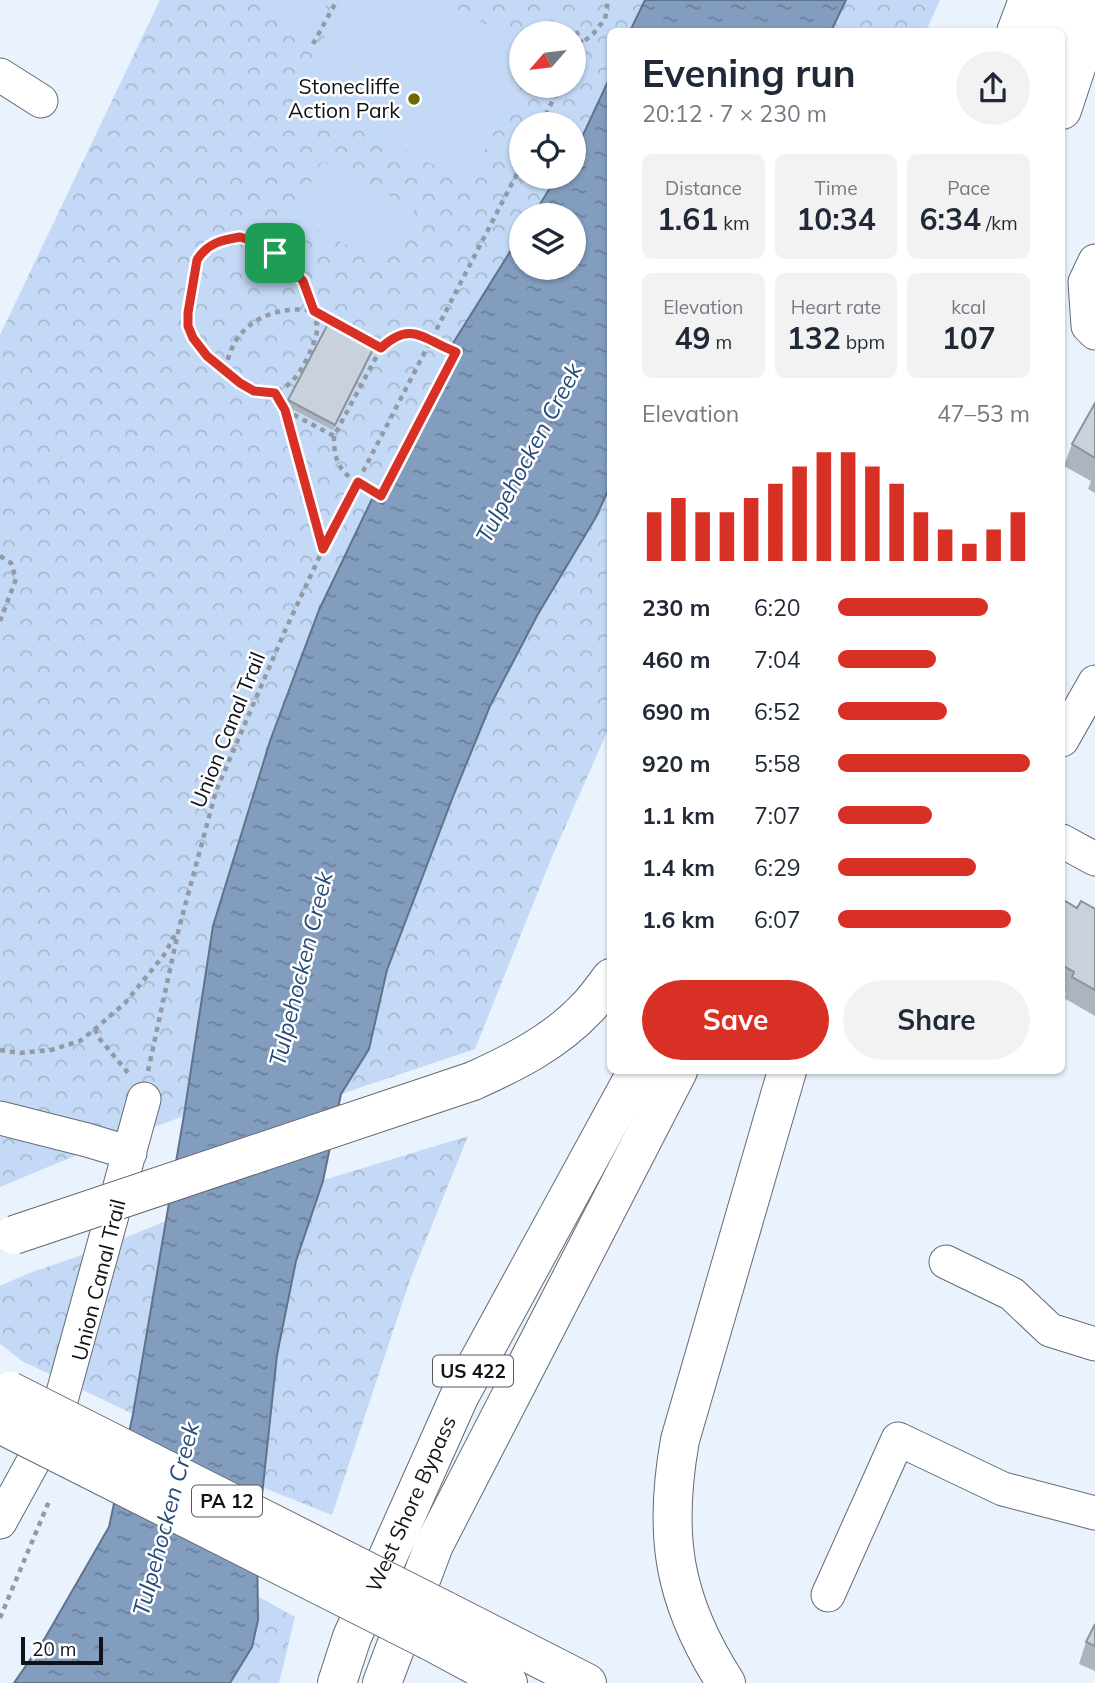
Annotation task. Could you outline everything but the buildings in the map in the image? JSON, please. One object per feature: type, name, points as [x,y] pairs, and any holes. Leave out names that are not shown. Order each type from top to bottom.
[{"type":"highway","points":[[1018,28],[1028,0]]},
{"type":"highway","points":[[1054,28],[1063,0]]},
{"type":"highway","points":[[1065,101],[1095,10]]},
{"type":"highway","points":[[7,1237],[473,1081],[536,1050],[565,1029],[589,1007],[607,983]]},
{"type":"highway","name":"West Shore Bypass","points":[[337,1683],[352,1637],[459,1397],[635,1074]]},
{"type":"highway","name":"West Shore Bypass","points":[[382,1683],[434,1545],[676,1074]]},
{"type":"highway","points":[[726,1683],[703,1643],[681,1590],[675,1563],[671,1499],[680,1440],[786,1074]]},
{"type":"highway","name":"PA 12","points":[[3,1400],[437,1626],[587,1683]]},
{"type":"highway","name":"PA 12","points":[[437,1626],[508,1683]]},
{"type":"street","points":[[0,75],[41,101]]},
{"type":"street","points":[[1095,261],[1085,282],[1088,326],[1095,333]]},
{"type":"street","points":[[1065,735],[1095,682]]},
{"type":"street","points":[[0,1522],[55,1422],[144,1099]]},
{"type":"street","points":[[0,1118],[130,1153]]},
{"type":"street","points":[[946,1262],[1013,1294],[1050,1330],[1095,1344]]},
{"type":"street","points":[[828,1595],[898,1439],[1003,1489],[1095,1513]]},
{"type":"path","points":[[313,44],[337,0]]},
{"type":"path","points":[[586,40],[605,19],[608,0]]},
{"type":"path","name":"Union Canal Trail","points":[[144,1099],[179,928],[216,790],[323,549],[509,189]]},
{"type":"path","points":[[240,237],[260,243],[303,281],[314,311],[317,332],[301,371],[294,380],[275,393],[254,391],[224,369],[207,356],[193,338],[188,326],[188,313],[197,260],[201,252],[211,244],[240,237]]},
{"type":"path","points":[[224,369],[235,341],[260,318],[284,310],[314,311],[336,323]]},
{"type":"path","points":[[412,333],[431,339],[456,352],[381,496],[347,477],[339,467],[334,453],[334,436],[381,348],[390,339],[412,333]]},
{"type":"path","points":[[369,342],[381,348]]},
{"type":"path","points":[[275,393],[285,410],[323,549]]},
{"type":"path","points":[[285,410],[334,436]]},
{"type":"path","points":[[0,556],[11,562],[16,579],[0,621]]},
{"type":"path","points":[[0,1050],[20,1053],[51,1050],[80,1041],[125,1003],[164,955],[179,928]]},
{"type":"path","points":[[95,1029],[144,1099]]},
{"type":"path","points":[[0,1618],[51,1495]]},
{"type":"green space","points":[[160,0],[940,0],[927,28],[607,28],[607,732],[551,859],[475,1049],[341,1094],[324,1180],[468,1136],[411,1277],[332,1515],[262,1487],[257,1542],[257,1596],[295,1617],[279,1683],[14,1683],[45,1638],[109,1527],[133,1414],[22,1361],[0,1344],[0,1286],[166,1221],[184,1116],[0,1187],[0,335]]},
{"type":"green space","points":[[288,0],[329,0],[311,36],[278,18]]},
{"type":"green space","name":"Stonecliffe Action Park","points":[[344,0],[440,0],[509,37],[511,98],[469,183],[333,114],[301,84]]},
{"type":"green space","points":[[322,161],[415,209],[385,265],[293,217]]},
{"type":"water","points":[[645,0],[846,0],[832,28],[631,28]]},
{"type":"water","name":"Tulpehocken Creek","points":[[607,84],[607,493],[596,517],[538,614],[490,706],[387,970],[369,1049],[341,1094],[323,1181],[296,1261],[277,1355],[257,1542],[258,1620],[252,1647],[230,1683],[14,1683],[45,1638],[109,1527],[133,1414],[213,926],[270,741],[319,610],[372,499],[383,504],[463,351],[452,345],[509,253],[509,280],[586,280],[586,203],[541,203],[549,189],[586,189],[586,129]]},
{"type":"place","name":"Stonecliffe Action Park","points":[[414,99]]},
{"type":"route","points":[[240,237],[260,243],[275,253],[303,281],[314,311],[381,348],[390,339],[412,333],[456,352],[381,496],[358,482],[323,549],[285,410],[275,393],[254,391],[240,383],[207,356],[193,338],[188,326],[197,260],[201,252],[211,244],[240,237]]}]
